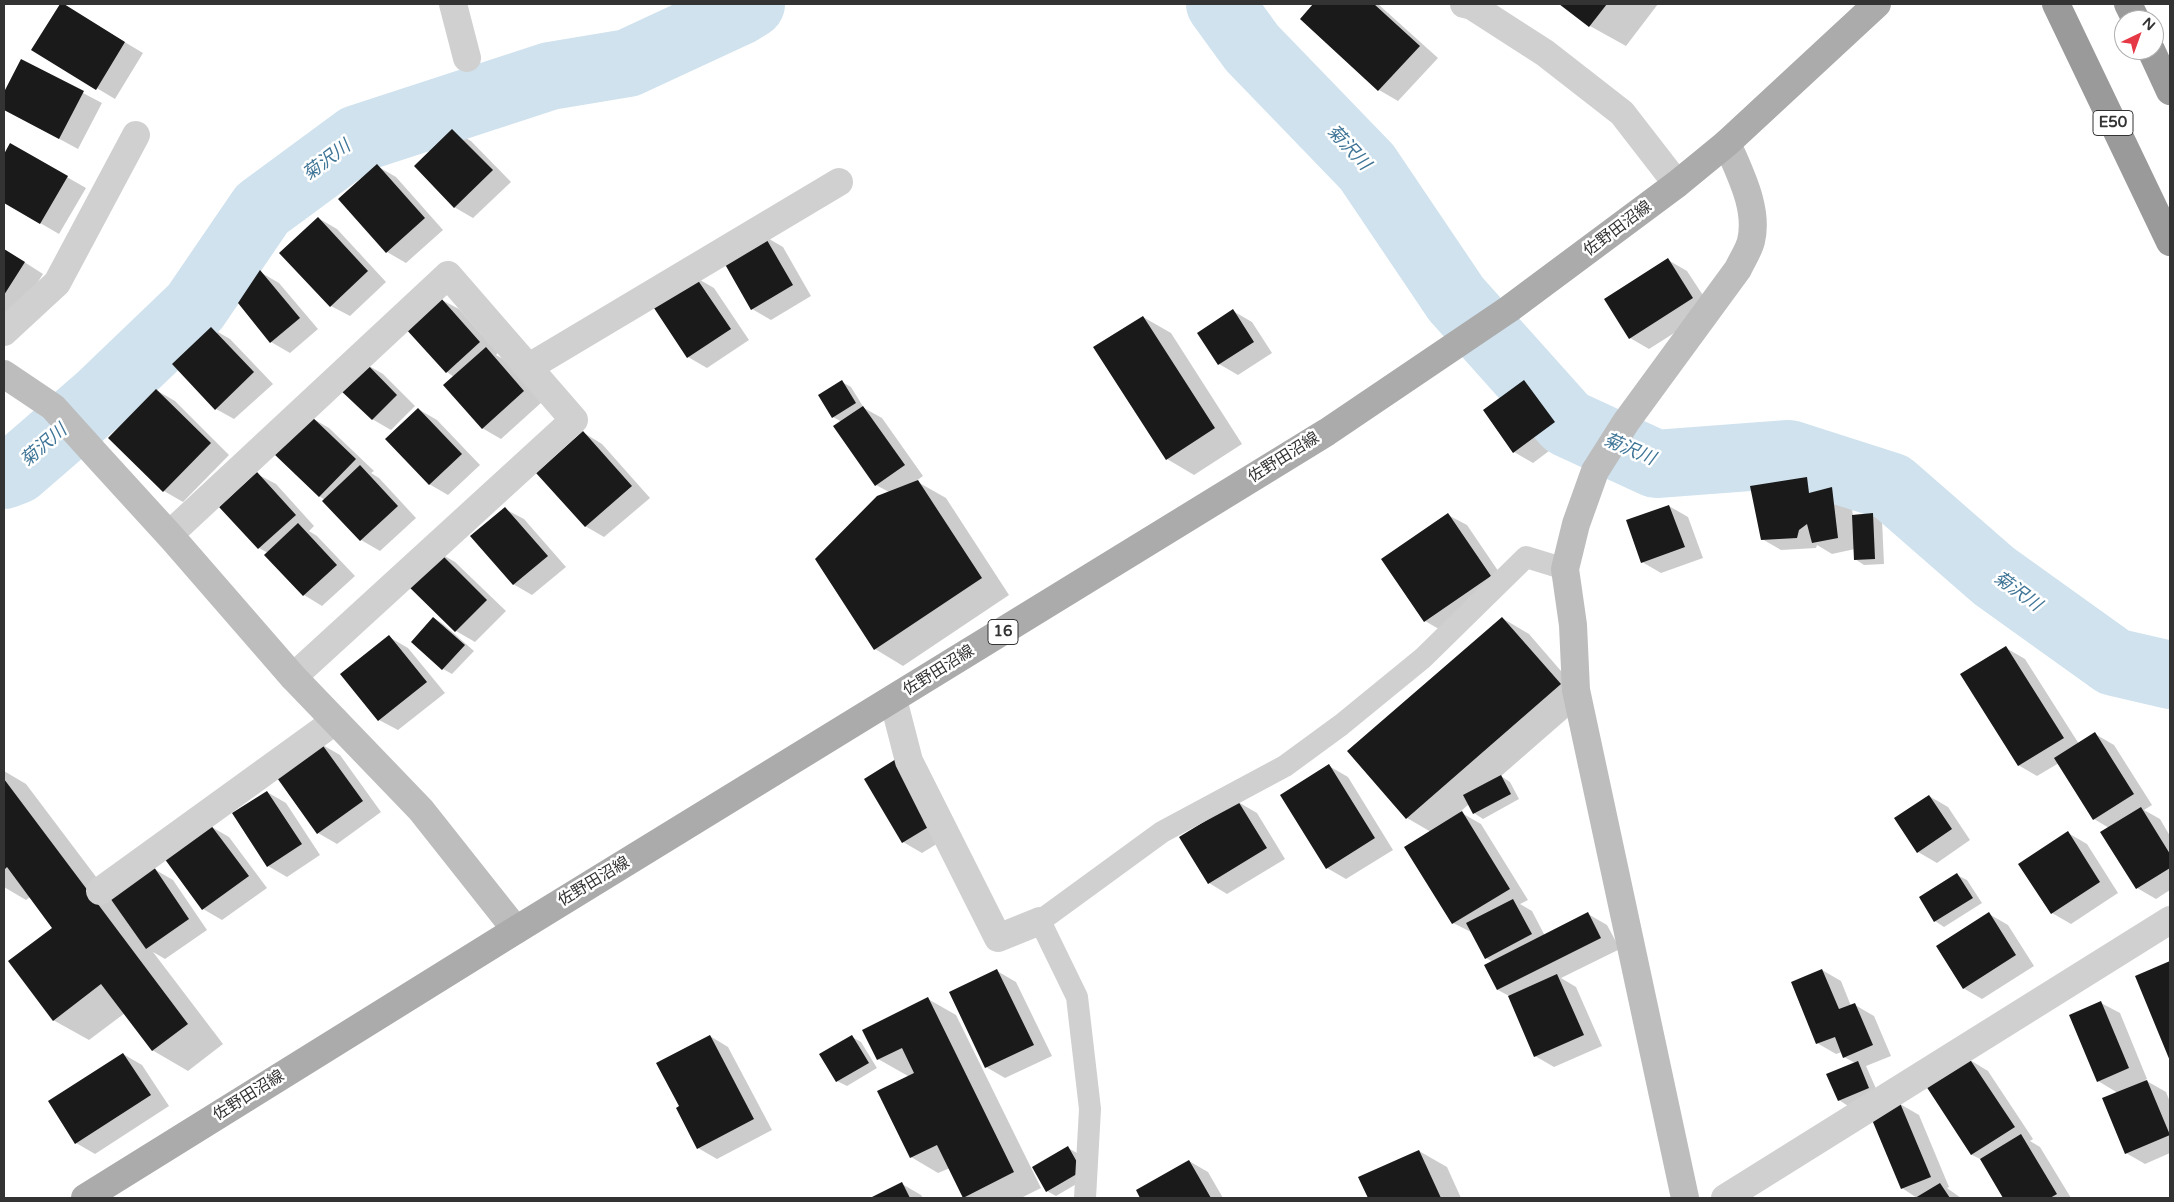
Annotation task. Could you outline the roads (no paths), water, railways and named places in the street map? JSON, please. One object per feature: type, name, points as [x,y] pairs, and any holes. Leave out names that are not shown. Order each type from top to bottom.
[{"type":"highway","name":"E50","points":[[2056,4],[2170,242]]},
{"type":"highway","points":[[2155,60],[2170,91]]},
{"type":"main road","name":"佐野田沼線","points":[[85,1198],[516,930],[1327,432],[1509,309],[1677,184],[1727,143],[1877,4]]},
{"type":"street","points":[[453,4],[467,58]]},
{"type":"street","points":[[1464,4],[1472,6],[1545,53],[1622,113],[1677,184]]},
{"type":"street","points":[[4,332],[57,284],[136,135]]},
{"type":"street","points":[[1685,1198],[1576,690],[1574,625],[1565,569],[1576,524],[1595,471],[1626,422],[1738,269],[1751,240],[1753,218],[1746,191],[1727,143]]},
{"type":"street","points":[[528,367],[839,182]]},
{"type":"street","points":[[170,534],[448,275],[574,420],[293,677]]},
{"type":"street","points":[[4,374],[53,408],[170,534],[293,677],[421,810],[516,930]]},
{"type":"street","points":[[893,700],[909,761],[998,938],[1040,921]]},
{"type":"street","points":[[100,891],[335,721]]},
{"type":"street","points":[[1725,1198],[2170,920]]},
{"type":"lane","points":[[1086,1198],[1090,1109],[1077,997],[1040,921],[1162,832],[1285,766],[1341,725],[1423,658],[1526,557],[1565,569]]},
{"type":"waterway","name":"菊沢川","points":[[4,475],[17,470],[99,399],[195,307],[262,209],[357,139],[550,76],[628,63],[738,12],[751,4]]},
{"type":"waterway","name":"菊沢川","points":[[1220,4],[1252,48],[1367,167],[1456,299],[1567,423],[1656,464],[1789,454],[1892,487],[1994,576],[2114,662],[2170,675]]}]
